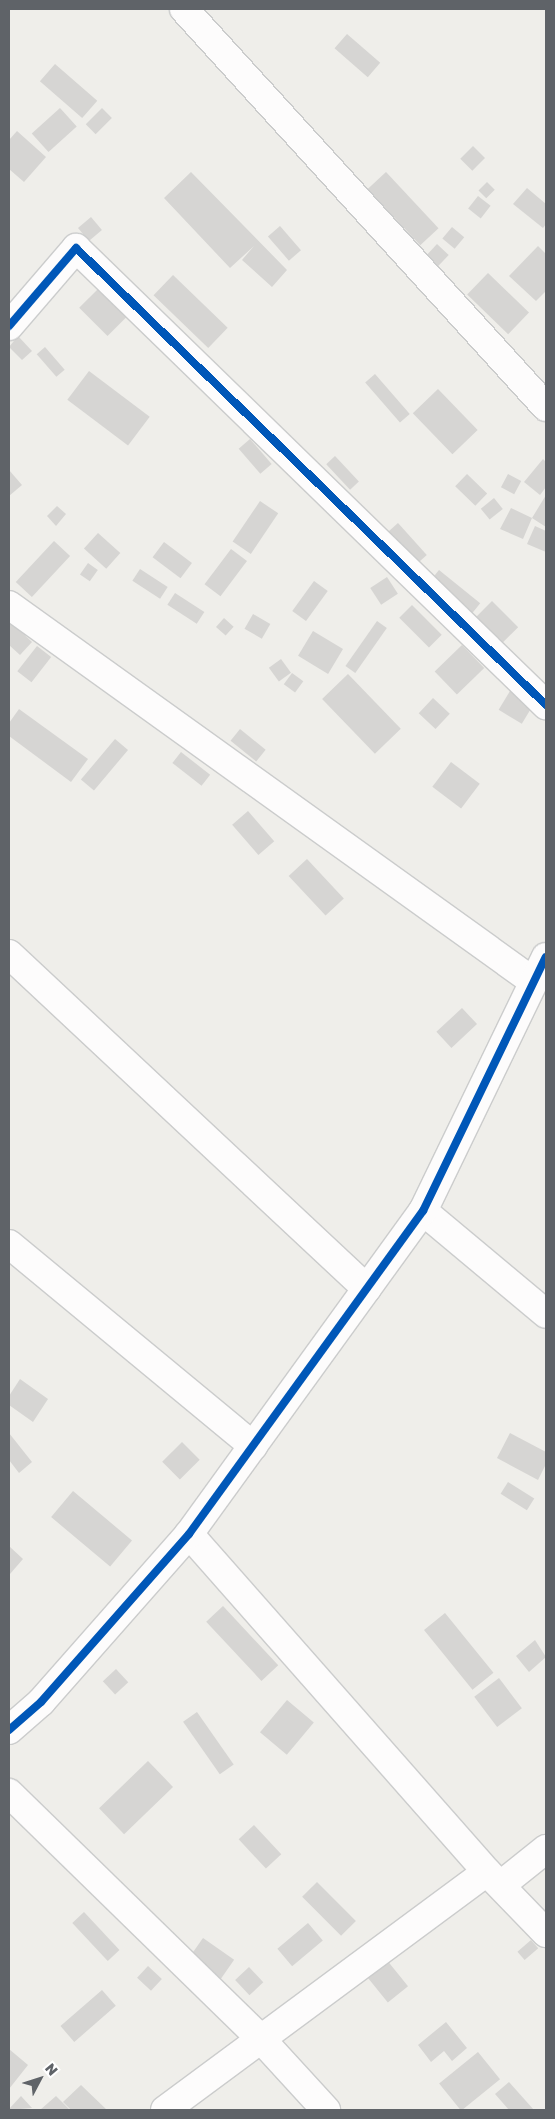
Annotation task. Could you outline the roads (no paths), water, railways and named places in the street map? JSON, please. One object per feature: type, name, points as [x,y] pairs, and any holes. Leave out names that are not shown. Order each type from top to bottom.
[{"type":"street","points":[[184,9],[546,407]]},
{"type":"street","points":[[9,326],[76,248],[546,705]]},
{"type":"street","points":[[9,605],[534,982]]},
{"type":"street","points":[[9,954],[367,1289]]},
{"type":"street","points":[[10,1724],[41,1702],[189,1534],[423,1211],[546,957]]},
{"type":"street","points":[[423,1211],[546,1314]]},
{"type":"street","points":[[9,1244],[252,1446]]},
{"type":"street","points":[[189,1534],[494,1879],[546,1933]]},
{"type":"street","points":[[9,1793],[260,2038],[326,2110]]},
{"type":"street","points":[[165,2110],[260,2038],[494,1879],[546,1849]]}]
